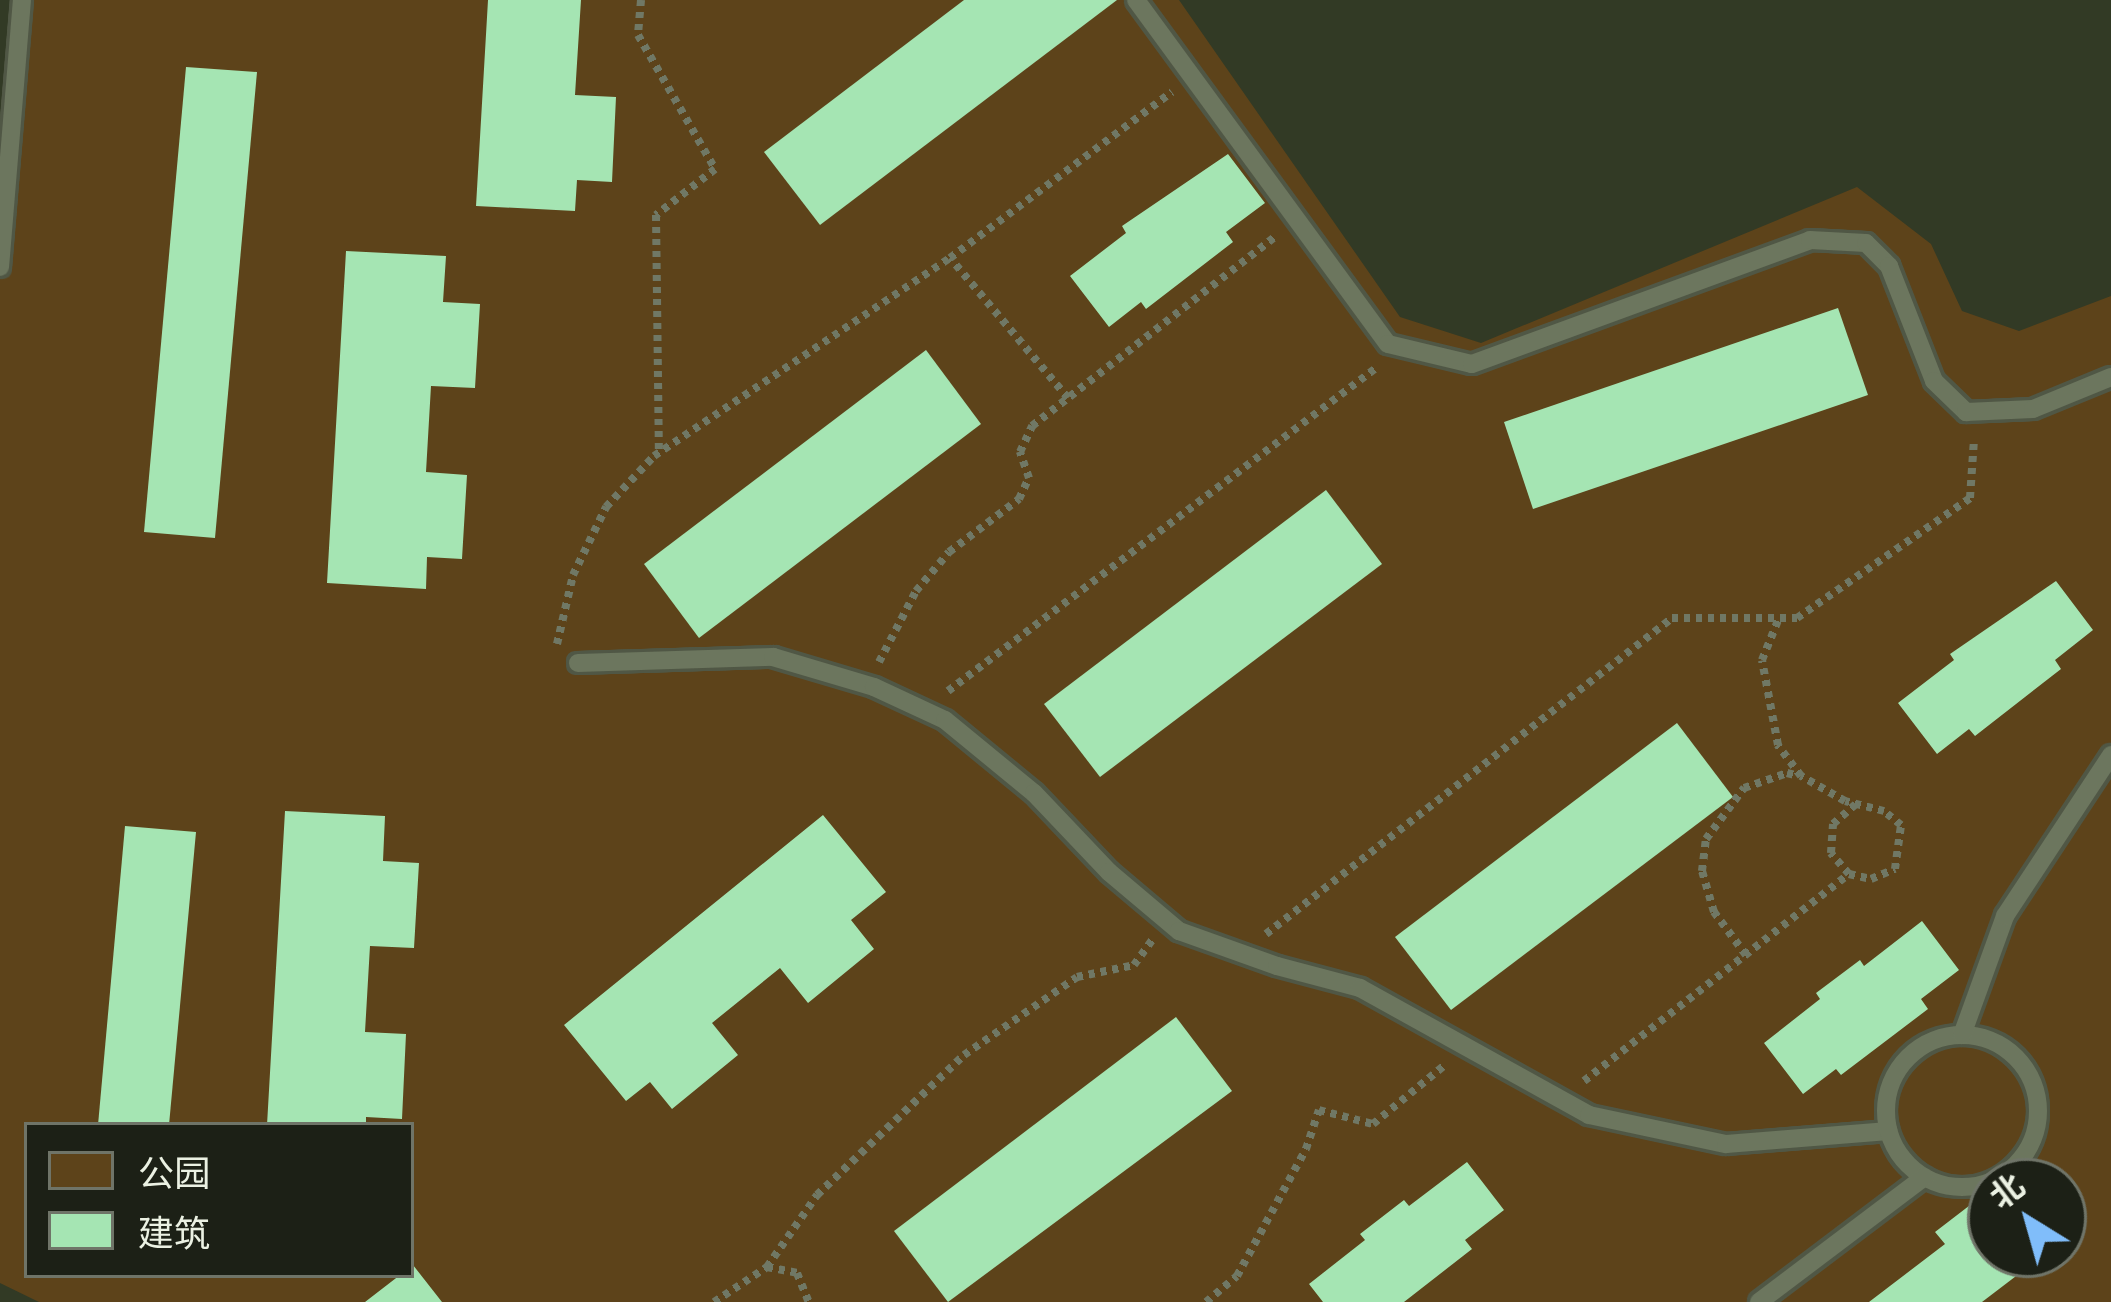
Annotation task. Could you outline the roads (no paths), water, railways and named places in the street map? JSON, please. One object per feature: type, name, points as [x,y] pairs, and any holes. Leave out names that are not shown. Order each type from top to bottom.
[{"type":"lane","points":[[0,267],[22,0]]},
{"type":"lane","points":[[1136,0],[1388,344],[1472,364],[1810,240],[1865,243],[1889,266],[1934,381],[1966,412],[2033,409],[2111,376]]},
{"type":"lane","points":[[578,663],[772,657],[868,685],[945,720],[1034,793],[1109,872],[1179,931],[1360,988],[1589,1115],[1726,1144],[1888,1131]]},
{"type":"lane","points":[[1962,1035],[2005,916],[2111,754]]},
{"type":"lane","points":[[1962,1035],[1999,1043],[2019,1058],[2039,1104],[2037,1129],[2010,1172],[1988,1184],[1963,1189],[1924,1177],[1898,1154],[1888,1131],[1888,1093],[1905,1060],[1925,1044],[1962,1035]]},
{"type":"lane","points":[[1759,1302],[1924,1177]]}]
